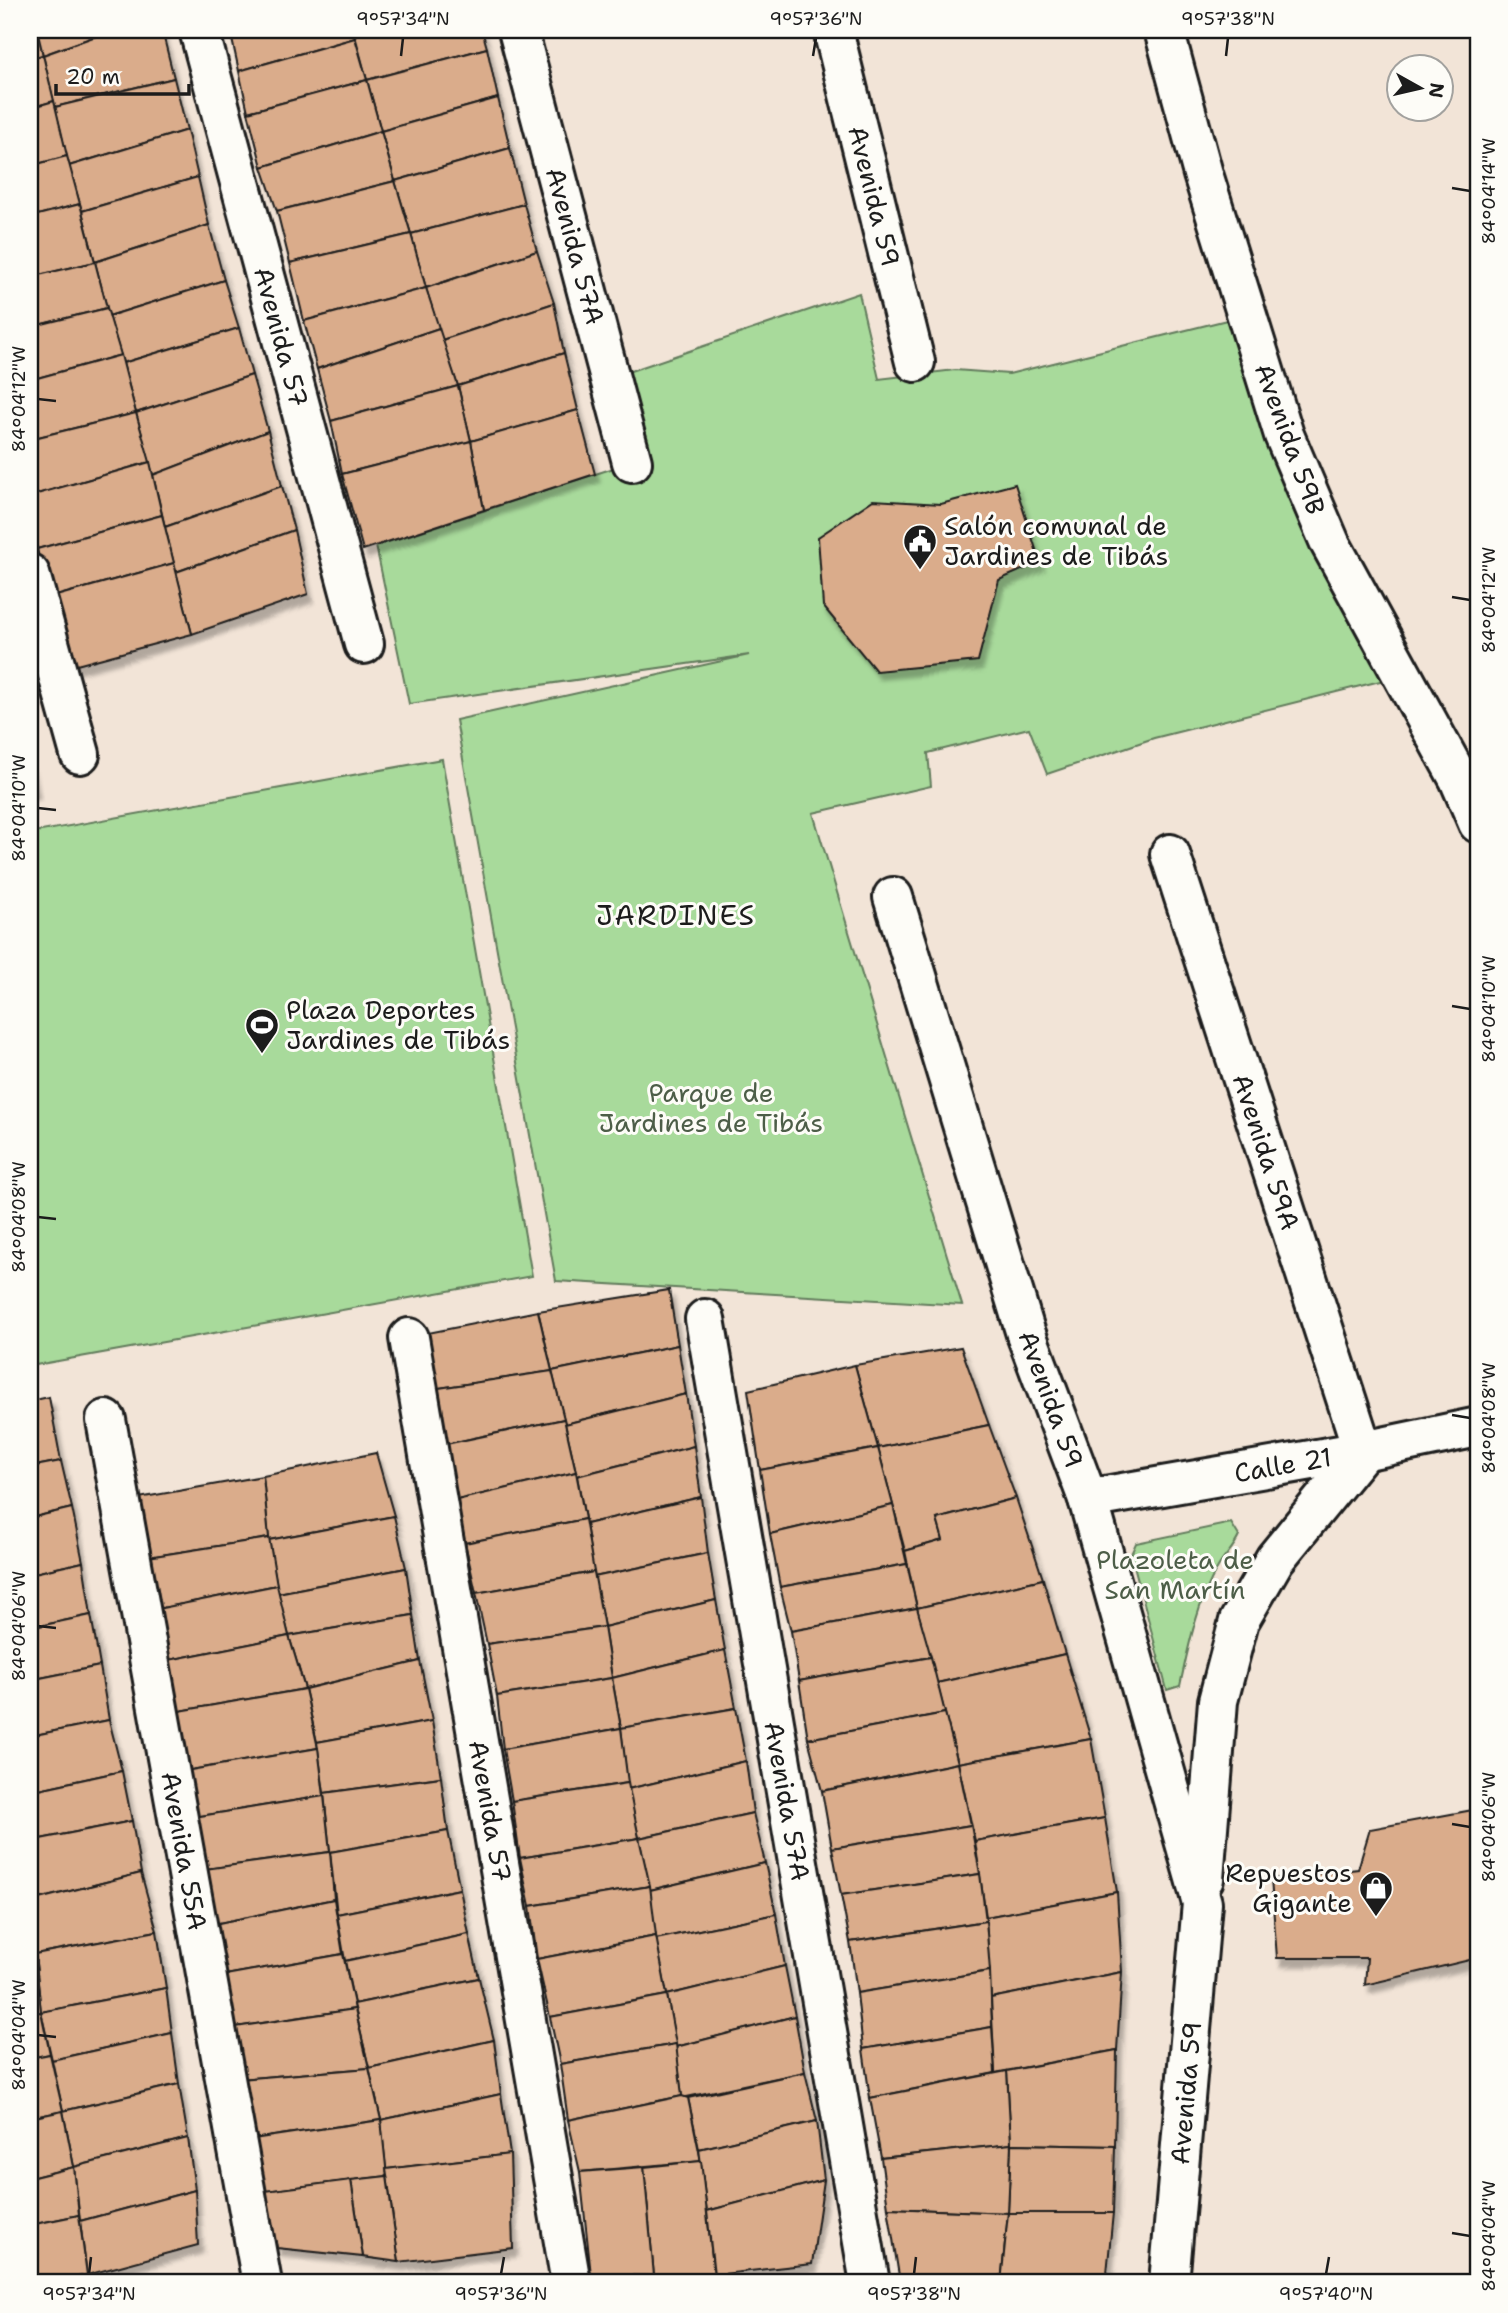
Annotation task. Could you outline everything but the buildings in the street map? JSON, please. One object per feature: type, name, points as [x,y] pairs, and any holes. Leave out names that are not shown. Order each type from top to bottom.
[{"type":"street","name":"Avenida 57","points":[[199,30],[364,644]]},
{"type":"street","name":"Avenida 57A","points":[[518,30],[632,462]]},
{"type":"street","name":"Avenida 59","points":[[833,30],[915,362]]},
{"type":"street","name":"Avenida 59B","points":[[1164,30],[1203,174],[1284,435],[1330,543],[1459,779],[1478,823]]},
{"type":"street","points":[[30,574],[79,754]]},
{"type":"street","name":"Avenida 59A","points":[[1170,854],[1363,1451]]},
{"type":"street","name":"Avenida 59","points":[[893,897],[1026,1334],[1088,1500],[1202,1903]]},
{"type":"street","name":"Avenida 57A","points":[[705,1319],[870,2283]]},
{"type":"street","name":"Avenida 57","points":[[409,1338],[571,2283]]},
{"type":"street","name":"Avenida 55A","points":[[106,1420],[262,2283]]},
{"type":"street","name":"Calle 21","points":[[1088,1500],[1363,1451],[1478,1427]]},
{"type":"street","name":"Avenida 59","points":[[1169,2283],[1218,1701],[1239,1621],[1275,1559],[1363,1451]]},
{"type":"green space","name":"Parque de Jardines de Tibás","points":[[859,293],[879,379],[955,370],[1009,374],[1247,315],[1400,676],[1154,738],[1047,774],[1029,728],[928,753],[931,786],[813,813],[962,1305],[556,1281],[456,720],[749,655],[409,704],[376,546],[632,462],[610,378]]},
{"type":"green space","name":"Plaza Deportes Jardines de Tibás","points":[[442,759],[532,1276],[30,1366],[30,833]]},
{"type":"green space","name":"Plazoleta de San Martín","points":[[1231,1523],[1239,1536],[1218,1567],[1205,1594],[1180,1686],[1167,1690],[1131,1554],[1136,1543]]},
{"type":"place","name":"Salón comunal de Jardines de Tibás","points":[[920,571]]},
{"type":"place","name":"Plaza Deportes Jardines de Tibás","points":[[262,1055]]},
{"type":"place","name":"Repuestos Gigante","points":[[1376,1918]]},
{"type":"district","name":"JARDINES","points":[[676,915]]}]
